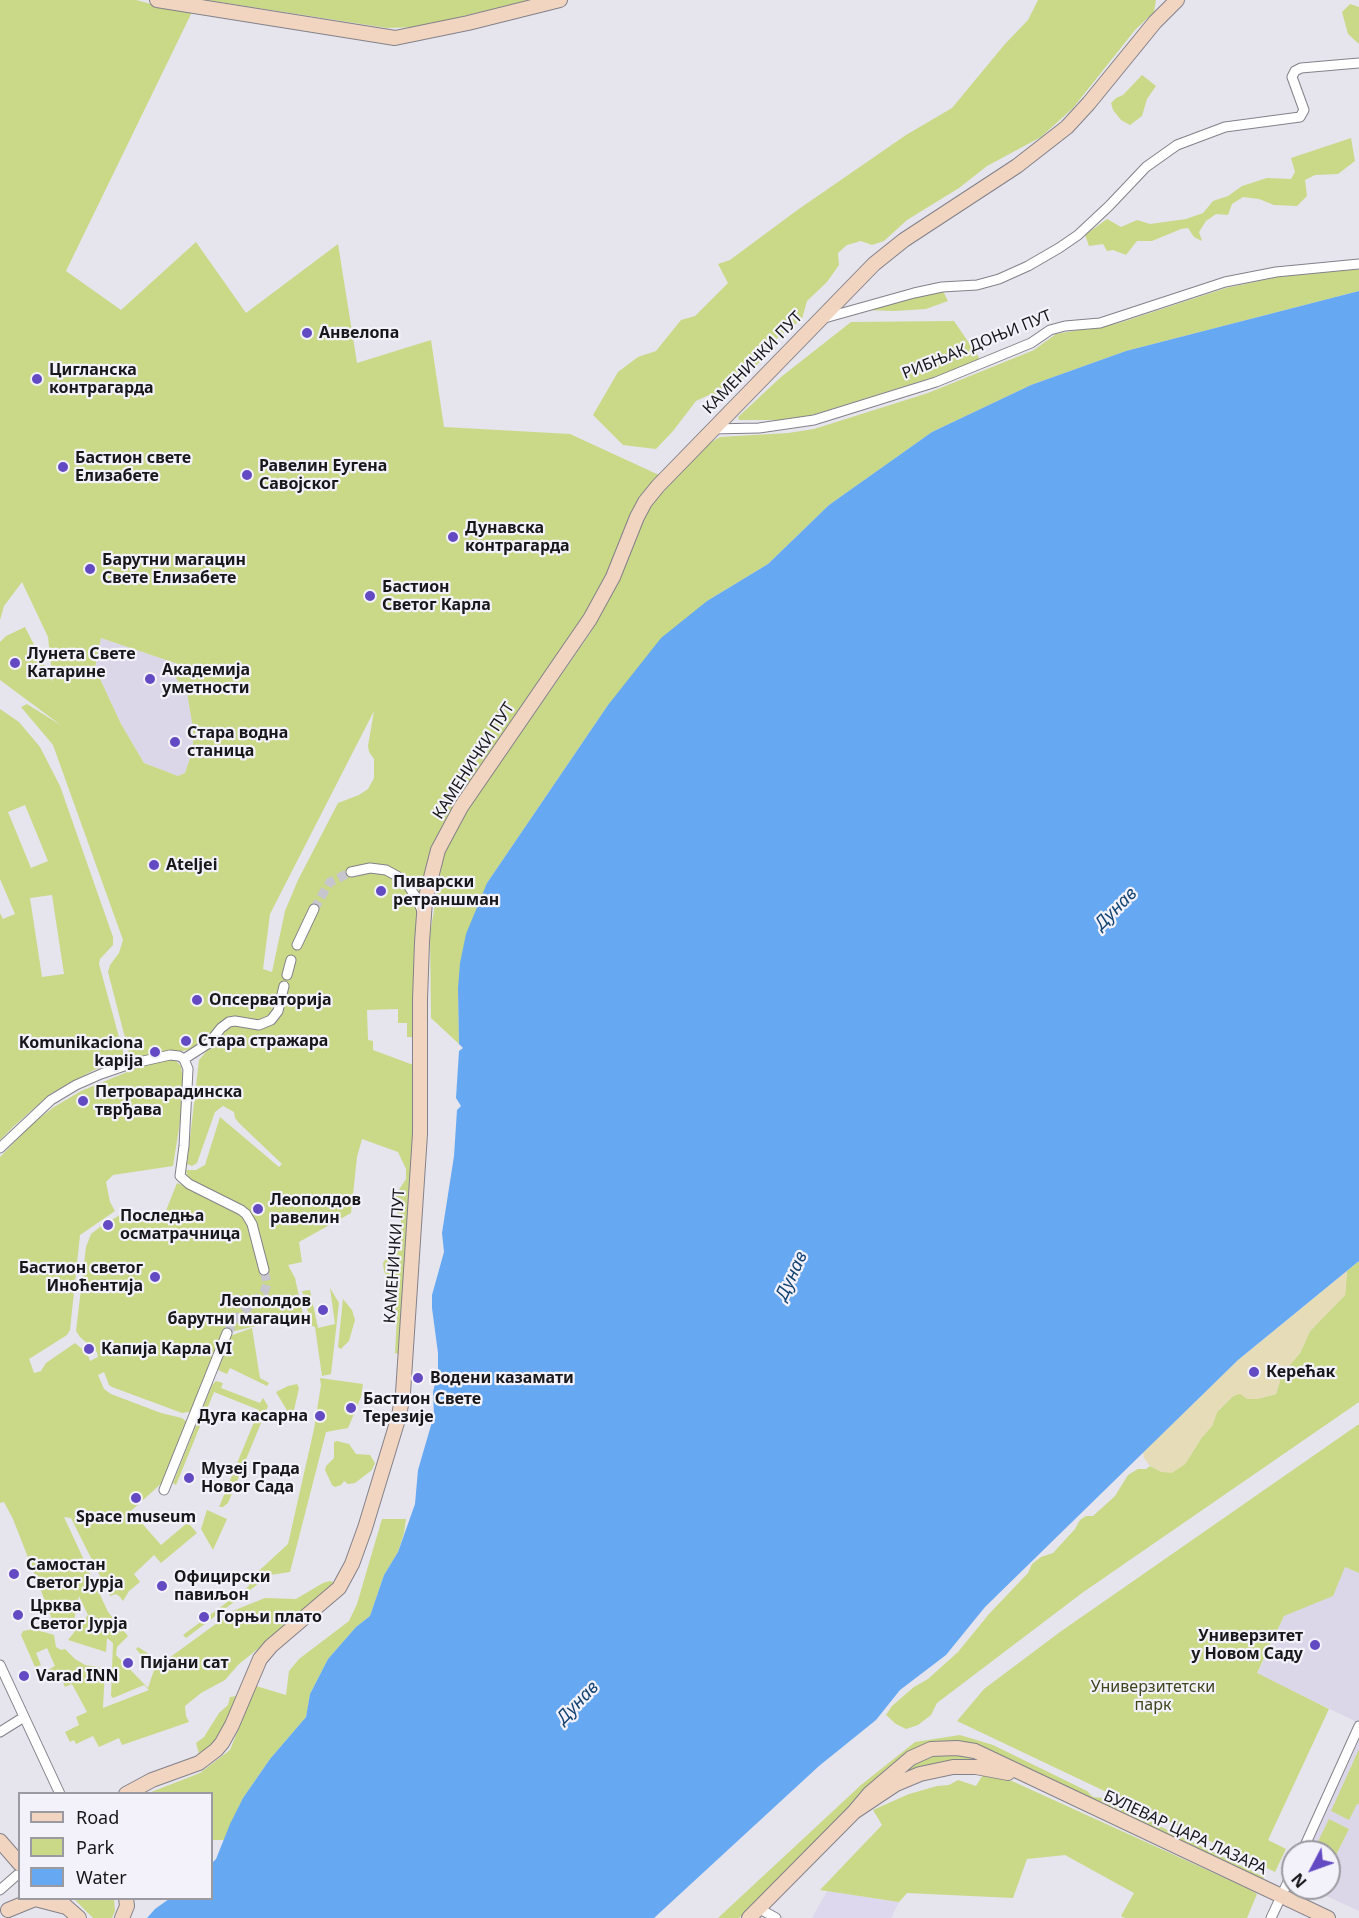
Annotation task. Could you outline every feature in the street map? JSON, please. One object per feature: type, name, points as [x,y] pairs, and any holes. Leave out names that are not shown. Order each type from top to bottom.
[{"type":"main road","points":[[157,0],[395,38],[560,0]]},
{"type":"main road","name":"КАМЕНИЧКИ ПУТ","points":[[130,1792],[152,1780],[199,1763],[216,1750],[232,1725],[260,1659],[271,1646],[339,1588],[352,1564],[399,1416],[403,1394],[420,1134],[420,1000],[424,915],[438,850],[461,807],[590,620],[613,577],[645,502],[712,429],[874,264],[904,240],[1017,166],[1067,127],[1155,22],[1177,0]]},
{"type":"main road","name":"БУЛЕВАР ЦАРА ЛАЗАРА","points":[[854,1812],[870,1793],[911,1758],[931,1749],[957,1748],[975,1751],[1281,1897]]},
{"type":"main road","name":"БУЛЕВАР ЦАРА ЛАЗАРА","points":[[854,1812],[896,1784],[920,1774],[953,1767],[976,1767],[1028,1777]]},
{"type":"main road","points":[[754,1913],[854,1812]]},
{"type":"main road","points":[[0,1841],[18,1868]]},
{"type":"main road","points":[[4,1914],[18,1899]]},
{"type":"main road","points":[[4,1914],[33,1900]]},
{"type":"main road","points":[[122,1918],[127,1906],[126,1900]]},
{"type":"main road","name":"БУЛЕВАР ЦАРА ЛАЗАРА","points":[[1288,1900],[1328,1918]]},
{"type":"main road","points":[[62,1901],[79,1918]]},
{"type":"street","points":[[819,320],[923,291],[942,287],[977,285],[999,279],[1028,266],[1078,234],[1109,206],[1146,167],[1177,146],[1226,127],[1300,117],[1304,110],[1292,77],[1295,71],[1301,68],[1359,63]]},
{"type":"street","name":"РИБЊАК ДОЊИ ПУТ","points":[[712,429],[759,428],[814,420],[936,382],[1031,343],[1050,330],[1065,326],[1100,323],[1225,282],[1276,272],[1359,264]]},
{"type":"street","points":[[351,872],[370,868],[386,870],[398,876],[417,898],[424,915]]},
{"type":"street","points":[[297,945],[314,909]]},
{"type":"street","points":[[287,975],[291,960]]},
{"type":"street","points":[[184,1059],[202,1048],[228,1022],[259,1025],[271,1020],[278,1011],[284,986]]},
{"type":"street","points":[[0,1148],[51,1100],[76,1085],[130,1064],[170,1054],[179,1056],[184,1059],[188,1070],[180,1176],[189,1184],[246,1214],[252,1224],[264,1270]]},
{"type":"street","points":[[164,1490],[168,1485],[227,1333]]},
{"type":"street","points":[[0,1665],[59,1792]]},
{"type":"street","points":[[0,1732],[24,1717]]},
{"type":"street","points":[[1307,1840],[1359,1726]]},
{"type":"street","points":[[0,1890],[18,1870]]},
{"type":"street","points":[[1271,1918],[1281,1897]]},
{"type":"street","points":[[754,1913],[776,1918]]},
{"type":"shaded area","points":[[101,638],[178,664],[175,677],[187,692],[193,729],[193,749],[185,773],[178,776],[144,763],[121,724],[95,668]]},
{"type":"shaded area","name":"Универзитет у Новом Саду","points":[[1345,1567],[1359,1573],[1359,1723],[1257,1674],[1284,1616]]},
{"type":"shaded area","points":[[1359,1734],[1359,1911],[1335,1900],[1341,1900],[1341,1840],[1310,1840]]},
{"type":"shaded area","points":[[827,1891],[899,1902],[891,1918],[812,1918]]},
{"type":"green space","points":[[0,0],[136,0],[174,10],[193,10],[66,271],[121,310],[196,242],[246,313],[338,244],[357,363],[431,340],[444,427],[570,434],[659,475],[599,595],[434,849],[416,1047],[412,1047],[412,1037],[407,1037],[407,1023],[398,1023],[398,1009],[367,1010],[368,1040],[373,1041],[373,1050],[416,1066],[419,1094],[399,1354],[395,1353],[397,1316],[391,1285],[383,1263],[399,1239],[401,1221],[394,1206],[395,1196],[406,1179],[406,1169],[398,1152],[362,1139],[357,1157],[351,1213],[299,1242],[302,1262],[288,1265],[295,1278],[303,1315],[222,1334],[192,1410],[189,1412],[182,1413],[112,1387],[104,1372],[98,1375],[104,1389],[111,1394],[161,1413],[182,1418],[187,1422],[164,1481],[131,1511],[161,1545],[186,1524],[197,1533],[161,1563],[154,1555],[134,1574],[140,1582],[129,1591],[123,1601],[116,1594],[110,1596],[71,1518],[64,1517],[108,1612],[128,1636],[117,1647],[116,1655],[148,1688],[154,1670],[136,1649],[138,1647],[155,1658],[169,1658],[235,1610],[265,1598],[296,1599],[323,1583],[330,1581],[336,1583],[320,1599],[239,1664],[225,1680],[201,1693],[185,1706],[189,1722],[122,1745],[119,1738],[99,1747],[93,1736],[76,1744],[74,1740],[70,1742],[65,1732],[79,1725],[76,1717],[87,1712],[72,1684],[65,1687],[58,1671],[50,1675],[48,1670],[55,1666],[47,1648],[36,1653],[41,1665],[35,1667],[21,1635],[23,1631],[34,1629],[54,1635],[56,1647],[61,1650],[65,1649],[85,1665],[105,1668],[103,1708],[149,1690],[144,1685],[113,1698],[111,1696],[113,1643],[107,1638],[106,1652],[68,1640],[88,1615],[79,1596],[72,1630],[64,1630],[54,1624],[13,1519],[4,1502],[0,1503],[0,1157],[33,1123],[81,1091],[149,1063],[173,1058],[181,1066],[184,1085],[173,1166],[113,1175],[106,1182],[110,1202],[115,1211],[80,1235],[70,1330],[67,1335],[29,1359],[34,1373],[41,1371],[46,1363],[75,1343],[87,1353],[90,1361],[98,1357],[97,1352],[76,1331],[86,1247],[91,1234],[100,1227],[125,1212],[128,1217],[165,1213],[177,1183],[197,1191],[215,1203],[252,1217],[192,1182],[187,1175],[186,1170],[196,1170],[205,1165],[220,1117],[279,1167],[282,1164],[239,1123],[234,1112],[223,1106],[215,1112],[197,1163],[192,1166],[187,1164],[199,1060],[210,1047],[130,1057],[108,972],[119,953],[123,940],[53,745],[21,707],[27,704],[62,726],[0,680],[0,642],[6,636],[25,627],[53,682],[48,637],[22,582],[4,606],[0,620]],"holes":[[[101,638],[178,664],[175,677],[187,692],[193,729],[193,749],[185,773],[178,776],[144,763],[121,724],[95,668]],[[374,711],[368,746],[374,759],[374,778],[368,789],[338,803],[298,880],[285,911],[272,972],[263,969],[270,914]]]},
{"type":"green space","points":[[206,0],[530,0],[418,27],[387,28]]},
{"type":"green space","points":[[1038,0],[1156,0],[1154,12],[1135,30],[1073,108],[1041,137],[987,166],[959,188],[907,220],[884,241],[872,245],[861,241],[847,245],[838,253],[839,265],[827,282],[807,301],[802,319],[778,337],[773,349],[720,401],[711,394],[696,401],[656,449],[623,445],[593,415],[618,372],[638,357],[656,351],[681,320],[695,316],[728,283],[718,264],[730,260],[906,135],[952,108],[1028,20]]},
{"type":"green space","points":[[1350,4],[1359,7],[1359,44],[1348,34],[1342,12]]},
{"type":"green space","points":[[1142,75],[1156,86],[1147,99],[1142,116],[1130,125],[1121,120],[1113,110],[1111,103],[1123,95]]},
{"type":"green space","points":[[1351,138],[1355,161],[1338,174],[1315,175],[1305,180],[1307,196],[1297,206],[1274,205],[1259,199],[1243,197],[1232,204],[1228,215],[1216,214],[1206,221],[1199,232],[1202,241],[1194,237],[1188,228],[1152,241],[1137,241],[1126,255],[1113,250],[1107,251],[1103,244],[1089,246],[1085,235],[1107,219],[1121,227],[1137,220],[1150,224],[1186,219],[1203,213],[1213,201],[1228,196],[1242,186],[1267,178],[1291,179],[1295,172],[1291,158]]},
{"type":"green space","points":[[1359,269],[1359,291],[1126,351],[1031,385],[932,432],[829,505],[768,564],[707,601],[608,705],[487,883],[458,988],[459,1044],[431,1018],[430,934],[444,851],[468,809],[591,632],[618,579],[642,520],[652,504],[708,444],[720,437],[814,429],[928,393],[1034,350],[1056,334],[1119,323],[1226,288],[1278,277]]},
{"type":"green space","points":[[943,291],[948,301],[926,309],[865,310],[915,296]]},
{"type":"green space","points":[[954,321],[982,362],[809,416],[781,420],[739,420],[738,417],[781,377],[851,322]]},
{"type":"green space","points":[[0,709],[19,722],[40,747],[60,786],[113,937],[113,945],[100,959],[99,964],[125,1059],[94,1070],[50,1094],[0,1140],[0,913],[3,919],[15,914],[0,879]],"holes":[[[25,805],[48,861],[31,868],[8,812]],[[52,895],[64,974],[42,977],[30,898]]]},
{"type":"green space","points":[[1359,1261],[1359,1402],[1082,1593],[937,1703],[931,1715],[918,1725],[906,1729],[886,1715],[892,1706],[914,1687],[928,1679],[958,1652],[989,1614],[1028,1573],[1032,1564],[1041,1557],[1053,1553],[1075,1529],[1080,1520],[1086,1516],[1093,1516],[1115,1496],[1128,1475],[1150,1466],[1162,1472],[1185,1464],[1212,1426],[1217,1412],[1233,1396],[1240,1393],[1257,1399],[1276,1394],[1282,1374],[1300,1353],[1310,1331],[1345,1295],[1347,1271]]},
{"type":"green space","points":[[330,1288],[339,1303],[331,1374],[322,1376],[315,1327],[312,1326],[302,1291],[310,1290],[318,1328],[335,1324]]},
{"type":"green space","points":[[343,1299],[352,1310],[355,1320],[349,1341],[341,1349],[338,1347]]},
{"type":"green space","points":[[252,1328],[260,1378],[269,1383],[267,1386],[230,1368],[227,1374],[218,1370],[230,1336]]},
{"type":"green space","points":[[320,1378],[363,1384],[361,1397],[348,1428],[326,1432],[290,1572],[270,1575],[186,1638],[183,1635],[249,1586],[250,1579],[288,1544],[314,1429],[321,1385]]},
{"type":"green space","points":[[216,1381],[223,1383],[221,1388],[260,1403],[263,1398],[268,1406],[228,1503],[223,1507],[219,1507],[259,1410],[214,1392],[176,1485],[173,1483],[212,1385]]},
{"type":"green space","points":[[297,1384],[299,1388],[292,1419],[276,1392]]},
{"type":"green space","name":"Универзитетски парк","points":[[1359,1424],[1359,1573],[1345,1567],[1333,1596],[1284,1616],[1257,1673],[1329,1709],[1268,1840],[1281,1846],[1281,1859],[1275,1872],[957,1721],[984,1689],[1060,1632]]},
{"type":"green space","points":[[334,1442],[349,1444],[356,1454],[370,1455],[375,1463],[372,1470],[355,1483],[348,1484],[344,1481],[335,1487],[325,1470],[334,1458]]},
{"type":"green space","points":[[207,1510],[227,1519],[213,1550],[201,1529]]},
{"type":"green space","points":[[382,1519],[406,1519],[398,1552],[384,1575],[370,1616],[356,1627],[328,1659],[310,1694],[306,1717],[270,1759],[243,1798],[224,1840],[213,1840],[213,1792],[151,1792],[200,1773],[230,1750],[256,1686],[286,1695],[289,1671],[299,1659],[349,1621],[357,1604]]},
{"type":"green space","points":[[237,1696],[220,1735],[204,1753],[199,1754],[196,1743],[204,1737],[219,1713],[228,1705],[230,1697]]},
{"type":"green space","points":[[960,1735],[993,1745],[1087,1791],[1093,1797],[1102,1798],[1264,1877],[1260,1885],[975,1751],[921,1755],[811,1848],[739,1918],[718,1918],[861,1785],[915,1742]]},
{"type":"green space","points":[[1359,1749],[1359,1804],[1349,1820],[1331,1811]]},
{"type":"green space","points":[[961,1754],[986,1761],[893,1778],[916,1762],[936,1755]]},
{"type":"green space","points":[[984,1773],[1012,1781],[1249,1889],[1257,1894],[1247,1918],[1125,1918],[1121,1916],[1134,1893],[1065,1855],[1027,1859],[1013,1898],[907,1893],[899,1902],[820,1890],[882,1825],[873,1810],[909,1794],[949,1785],[958,1780],[976,1786]]},
{"type":"green space","points":[[1329,1819],[1349,1829],[1341,1845],[1341,1840],[1319,1840]]},
{"type":"green space","points":[[75,1900],[114,1900],[115,1911],[112,1918],[93,1918]]},
{"type":"sand","name":"Керећак","points":[[1347,1271],[1345,1295],[1310,1331],[1300,1353],[1282,1374],[1276,1394],[1257,1399],[1247,1399],[1240,1394],[1233,1396],[1217,1412],[1212,1426],[1185,1464],[1172,1473],[1162,1472],[1150,1466],[1143,1452],[1238,1360]]},
{"type":"water","name":"Дунав","points":[[1359,291],[1359,1261],[1238,1360],[985,1607],[946,1655],[900,1690],[876,1720],[819,1766],[654,1918],[147,1918],[168,1900],[213,1900],[213,1862],[243,1798],[270,1759],[306,1717],[310,1694],[328,1659],[356,1627],[370,1616],[384,1575],[398,1552],[415,1504],[418,1470],[434,1415],[433,1392],[438,1371],[438,1353],[432,1295],[444,1252],[442,1233],[454,1156],[457,1110],[461,1106],[456,1098],[459,1051],[463,1048],[459,1044],[460,963],[466,934],[487,883],[608,705],[661,638],[707,601],[768,564],[829,505],[932,432],[1031,385],[1126,351]]},
{"type":"tunnel","points":[[314,909],[330,882],[351,872]]},
{"type":"tunnel","points":[[227,1333],[237,1318],[264,1292],[267,1284],[264,1270]]},
{"type":"place","name":"Анвелопа","points":[[307,333]]},
{"type":"place","name":"Цигланска контрагарда","points":[[37,379]]},
{"type":"place","name":"Бастион свете Елизабете","points":[[63,467]]},
{"type":"place","name":"Равелин Еугена Савојског","points":[[247,475]]},
{"type":"place","name":"Дунавска контрагарда","points":[[453,537]]},
{"type":"place","name":"Барутни магацин Свете Елизабете","points":[[90,569]]},
{"type":"place","name":"Бастион Светог Карла","points":[[370,596]]},
{"type":"place","name":"Лунета Свете Катарине","points":[[15,663]]},
{"type":"place","name":"Академија уметности","points":[[150,679]]},
{"type":"place","name":"Стара водна станица","points":[[175,742]]},
{"type":"place","name":"Ateljei","points":[[154,865]]},
{"type":"place","name":"Пиварски ретраншман","points":[[381,891]]},
{"type":"place","name":"Опсерваторија","points":[[197,1000]]},
{"type":"place","name":"Стара стражара","points":[[186,1041]]},
{"type":"place","name":"Komunikaciona kapija","points":[[155,1052]]},
{"type":"place","name":"Петроварадинска тврђава","points":[[83,1101]]},
{"type":"place","name":"Леополдов равелин","points":[[258,1209]]},
{"type":"place","name":"Последња осматрачница","points":[[108,1225]]},
{"type":"place","name":"Бастион светог Иноћентија","points":[[155,1277]]},
{"type":"place","name":"Леополдов барутни магацин","points":[[323,1310]]},
{"type":"place","name":"Капија Карла VI","points":[[89,1349]]},
{"type":"place","name":"Керећак","points":[[1254,1372]]},
{"type":"place","name":"Водени казамати","points":[[418,1378]]},
{"type":"place","name":"Бастион Свете Терезије","points":[[351,1408]]},
{"type":"place","name":"Дуга касарна","points":[[320,1416]]},
{"type":"place","name":"Музеј Града Новог Сада","points":[[189,1478]]},
{"type":"place","name":"Space museum","points":[[136,1498]]},
{"type":"place","name":"Самостан Светог Јурја","points":[[14,1574]]},
{"type":"place","name":"Официрски павиљон","points":[[162,1586]]},
{"type":"place","name":"Црква Светог Јурја","points":[[18,1615]]},
{"type":"place","name":"Горњи плато","points":[[204,1617]]},
{"type":"place","name":"Универзитет у Новом Саду","points":[[1315,1645]]},
{"type":"place","name":"Пијани сат","points":[[128,1663]]},
{"type":"place","name":"Varad INN","points":[[24,1676]]}]
